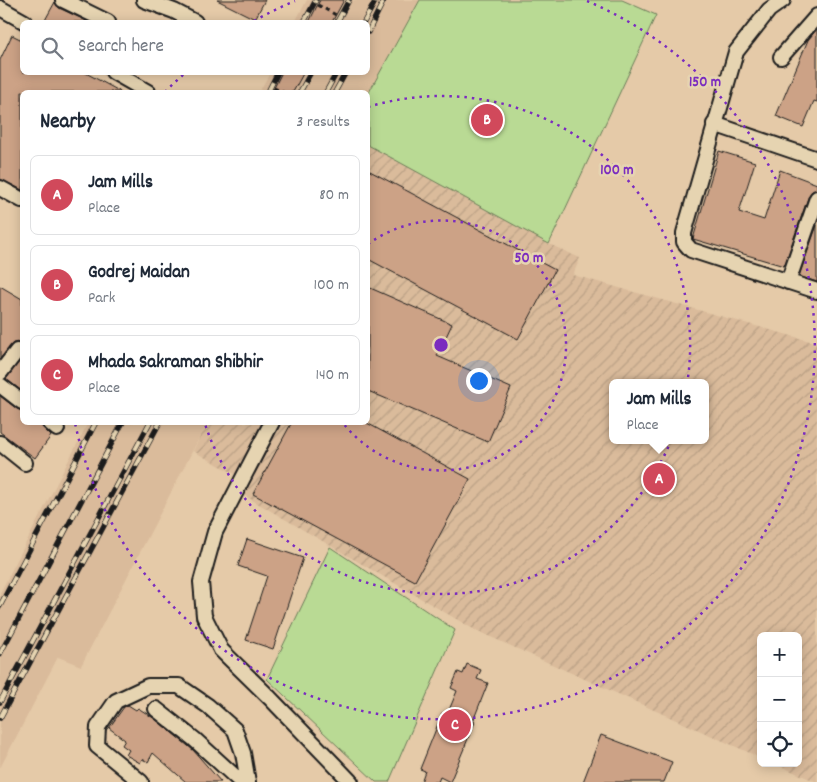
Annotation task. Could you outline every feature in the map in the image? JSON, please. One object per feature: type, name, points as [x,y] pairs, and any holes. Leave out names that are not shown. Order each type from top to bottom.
[{"type":"street","points":[[63,0],[104,20]]},
{"type":"street","points":[[144,0],[174,11],[191,20]]},
{"type":"street","points":[[783,0],[769,10],[736,52],[684,233],[684,242],[691,250],[817,291]]},
{"type":"street","points":[[0,8],[21,20]]},
{"type":"street","points":[[781,57],[817,16]]},
{"type":"street","points":[[118,75],[144,90]]},
{"type":"street","points":[[714,124],[817,159]]},
{"type":"street","points":[[0,188],[20,199]]},
{"type":"street","points":[[788,282],[817,198]]},
{"type":"street","points":[[0,373],[17,351]]},
{"type":"street","points":[[0,385],[20,400]]},
{"type":"street","points":[[270,425],[215,532],[201,582],[204,616],[221,650],[351,782]]},
{"type":"street","points":[[0,443],[25,463]]},
{"type":"street","points":[[141,782],[97,746],[98,727],[116,701],[148,686],[179,686],[208,706],[235,730],[243,753],[248,782]]},
{"type":"street","points":[[156,709],[194,739],[241,782]]},
{"type":"path","points":[[318,5],[336,15]]},
{"type":"path","points":[[274,88],[278,90]]},
{"type":"shaded area","points":[[307,0],[420,0],[370,90],[260,90],[269,75],[370,75],[370,20],[296,20]]},
{"type":"shaded area","points":[[370,146],[549,244],[580,258],[573,275],[817,343],[817,782],[782,767],[802,767],[802,632],[757,632],[757,756],[475,630],[240,493],[248,481],[193,451],[206,425],[370,425]]},
{"type":"shaded area","points":[[87,425],[206,425],[81,666],[58,657],[0,768],[0,593]]},
{"type":"green space","points":[[420,0],[622,0],[656,15],[549,244],[370,146],[370,90]]},
{"type":"green space","points":[[330,547],[455,630],[389,782],[376,782],[267,679]]},
{"type":"building","points":[[217,0],[265,0],[255,19]]},
{"type":"building","points":[[320,0],[344,0],[333,20],[310,20]]},
{"type":"building","points":[[55,2],[59,8],[85,20],[45,20]]},
{"type":"building","points":[[817,29],[817,102],[814,101],[803,127],[776,116],[808,40]]},
{"type":"building","points":[[12,35],[20,39],[20,75],[90,75],[117,90],[20,90],[20,189],[0,179],[0,60]]},
{"type":"building","points":[[280,75],[302,75],[294,90],[273,90]]},
{"type":"building","points":[[719,151],[755,162],[739,212],[764,220],[780,170],[817,184],[817,189],[809,195],[784,266],[693,239]]},
{"type":"building","points":[[370,171],[555,270],[518,339],[370,260]]},
{"type":"building","points":[[817,225],[817,282],[799,276]]},
{"type":"building","points":[[0,286],[20,298],[20,343],[13,343],[0,359]]},
{"type":"building","points":[[370,288],[452,324],[437,356],[511,388],[488,442],[370,392]]},
{"type":"building","points":[[20,361],[20,390],[6,379]]},
{"type":"building","points":[[0,396],[20,410],[20,425],[42,425],[51,436],[35,458],[0,432]]},
{"type":"building","points":[[290,425],[370,425],[470,479],[415,581],[253,494]]},
{"type":"building","points":[[247,539],[303,558],[273,649],[246,640],[267,576],[238,566]]},
{"type":"building","points":[[467,664],[481,670],[477,679],[488,683],[473,721],[475,722],[450,782],[440,777],[438,782],[421,782],[425,771],[420,769],[442,713],[447,715],[457,691],[451,688],[458,672],[463,674]]},
{"type":"building","points":[[128,705],[136,710],[138,708],[155,719],[193,750],[221,782],[186,782],[153,753],[148,762],[142,759],[140,763],[126,755],[129,750],[122,745],[125,740],[109,728],[124,707]]},
{"type":"building","points":[[601,735],[672,762],[664,782],[583,782]]},
{"type":"railway","points":[[305,20],[316,0]]},
{"type":"railway","points":[[338,20],[349,0]]},
{"type":"railway","points":[[365,20],[376,0]]},
{"type":"railway","points":[[370,28],[384,0]]},
{"type":"railway","points":[[269,90],[276,75]]},
{"type":"railway","points":[[301,90],[309,75]]},
{"type":"railway","points":[[327,90],[335,75]]},
{"type":"railway","points":[[336,90],[344,75]]},
{"type":"railway","points":[[0,606],[94,425]]},
{"type":"railway","points":[[0,654],[121,425]]},
{"type":"railway","points":[[0,702],[148,425]]},
{"type":"railway","points":[[0,718],[158,425]]},
{"type":"place","name":"Godrej Maidan","points":[[487,120]]},
{"type":"place","name":"Jam Mills","points":[[659,479]]},
{"type":"place","name":"Mhada Sakraman Shibhir","points":[[455,725]]}]
